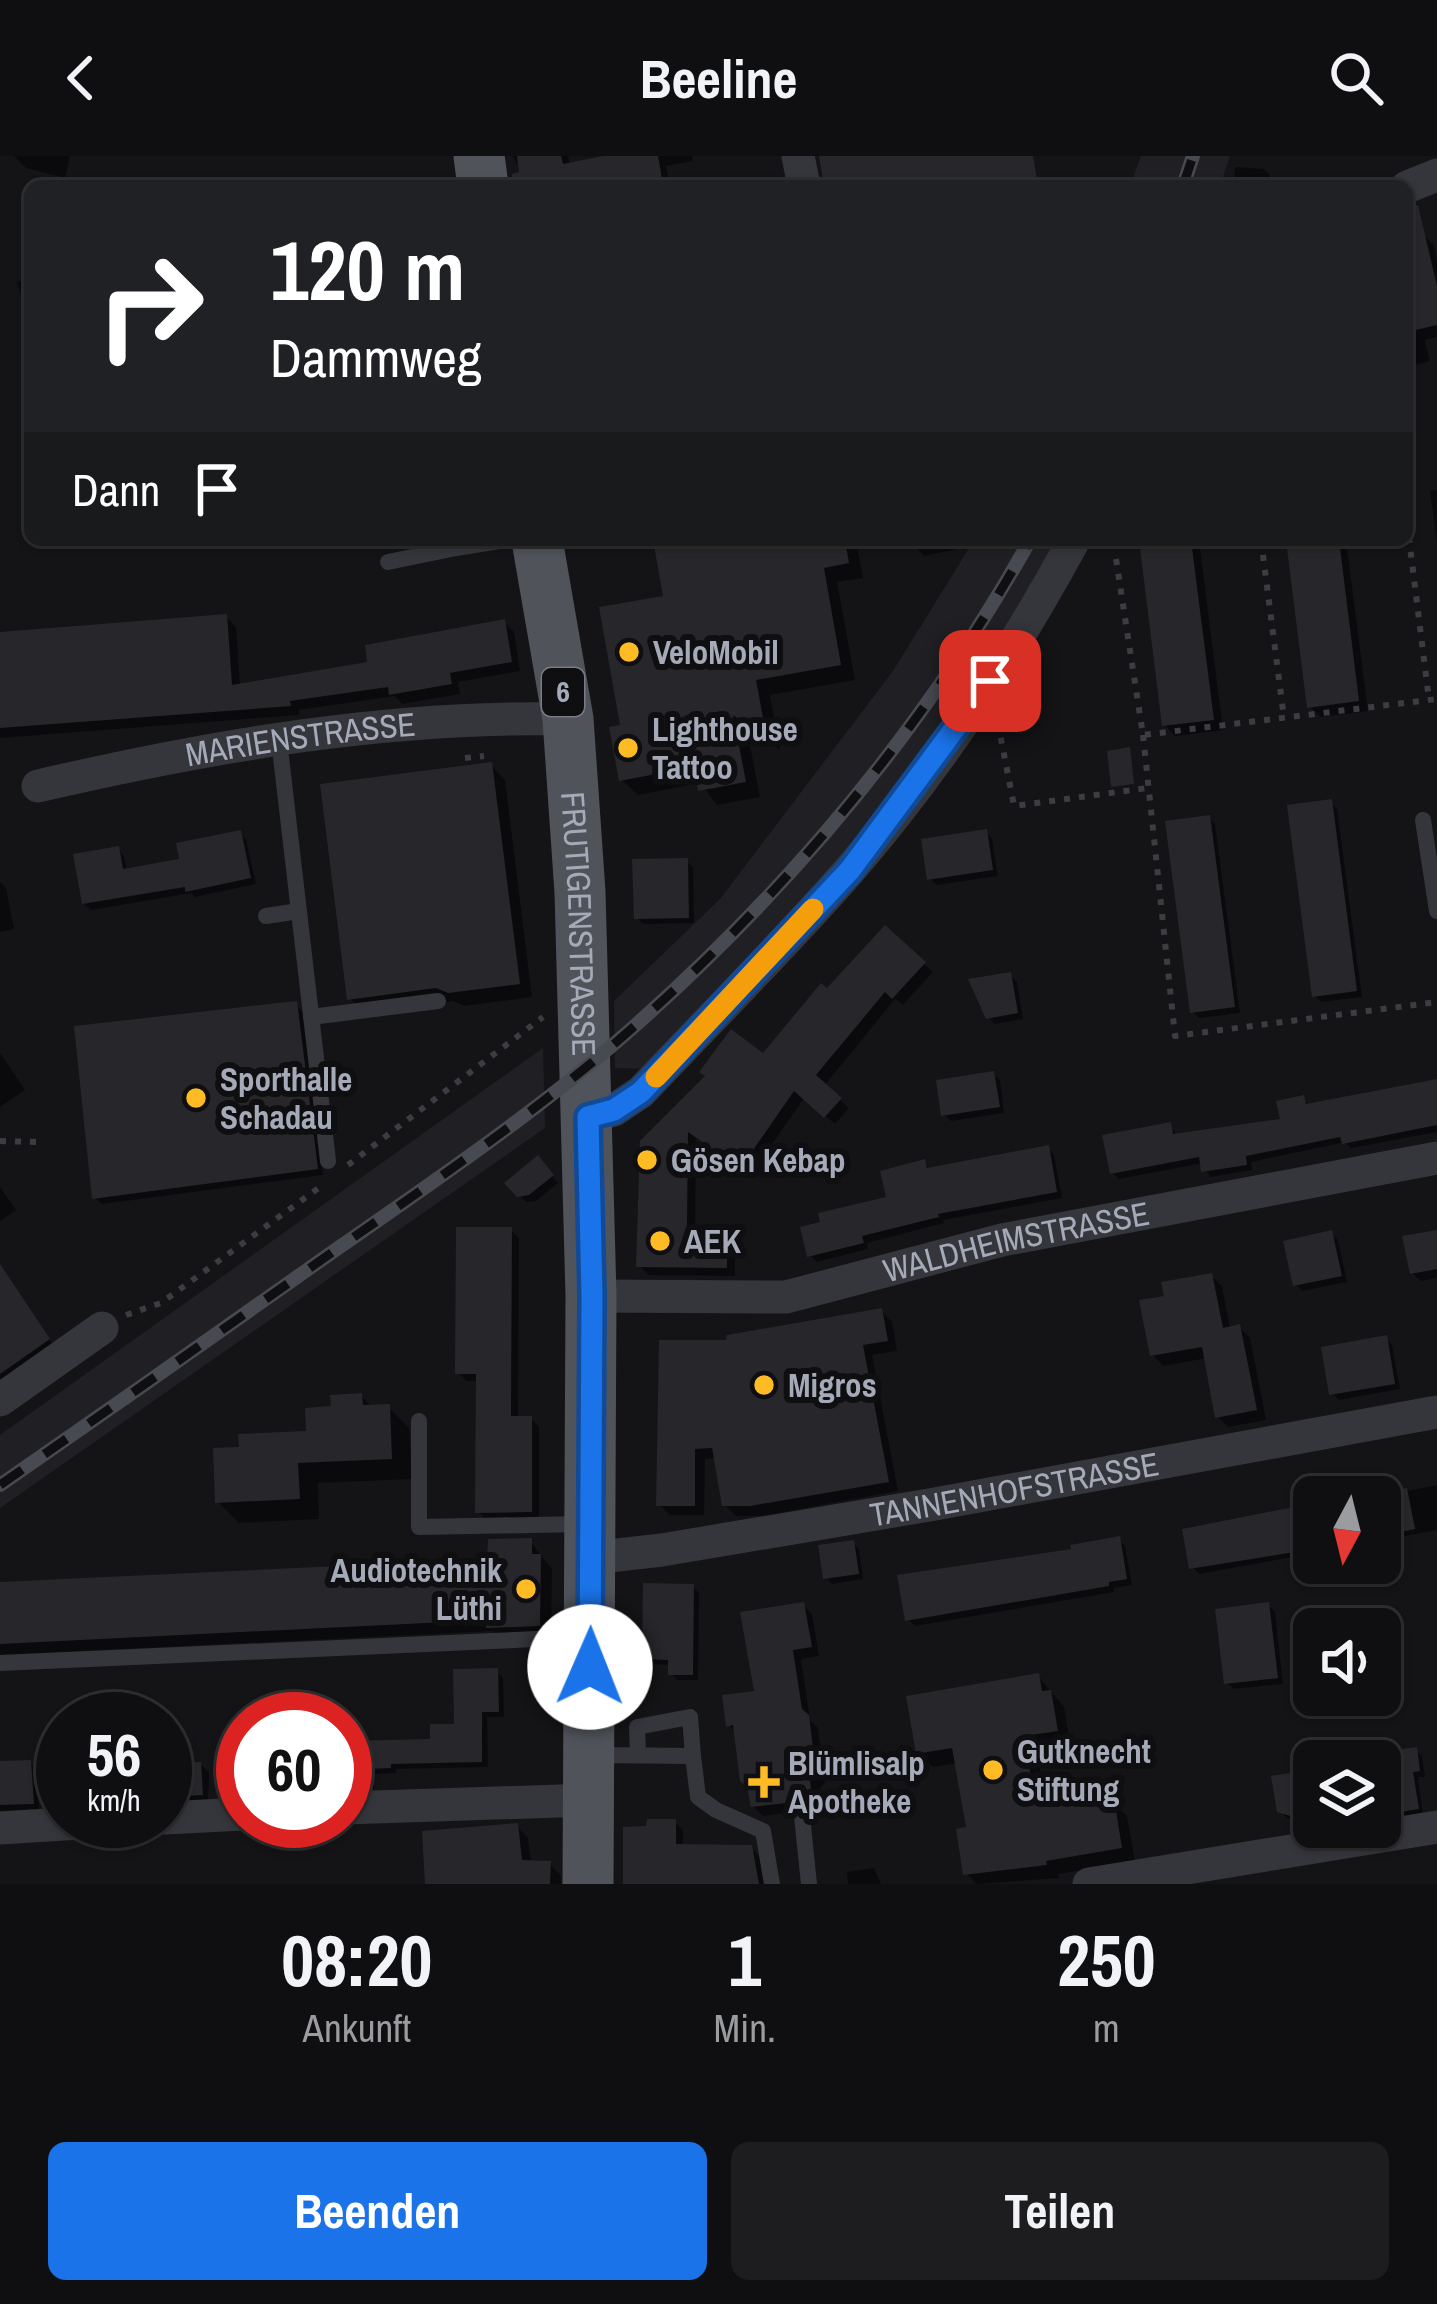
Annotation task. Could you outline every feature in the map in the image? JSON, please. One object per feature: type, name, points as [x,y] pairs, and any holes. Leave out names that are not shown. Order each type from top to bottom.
[{"type":"main road","name":"FRUTIGENSTRASSE","points":[[538,546],[568,719],[578,844],[592,1296],[590,1636],[606,1770],[588,1884]]},
{"type":"street","points":[[588,1117],[614,1110],[641,1092],[850,870],[990,681],[1071,546]]},
{"type":"street","name":"MARIENSTRASSE","points":[[38,786],[279,740],[453,720],[568,719]]},
{"type":"street","name":"WALDHEIMSTRASSE","points":[[592,1296],[786,1297],[1001,1240],[1437,1158]]},
{"type":"street","points":[[0,1400],[102,1328]]},
{"type":"street","name":"TANNENHOFSTRASSE","points":[[591,1541],[662,1550],[1437,1412]]},
{"type":"street","points":[[372,1804],[606,1770]]},
{"type":"street","points":[[0,1828],[36,1826]]},
{"type":"street","points":[[1089,1884],[1437,1827]]},
{"type":"lane","points":[[388,562],[448,546]]},
{"type":"lane","points":[[279,740],[328,1161]]},
{"type":"lane","points":[[1424,820],[1437,911]]},
{"type":"lane","points":[[266,916],[299,911]]},
{"type":"lane","points":[[311,1016],[438,1001]]},
{"type":"lane","points":[[419,1421],[418,1527],[591,1541]]},
{"type":"lane","points":[[0,1663],[590,1636]]},
{"type":"lane","points":[[606,1770],[637,1727],[690,1717],[698,1797],[763,1831],[772,1884]]},
{"type":"lane","points":[[606,1770],[693,1756]]},
{"type":"lane","points":[[802,1816],[809,1884]]},
{"type":"path","points":[[1263,546],[1284,718]]},
{"type":"path","points":[[1143,735],[1433,699],[1411,546]]},
{"type":"path","points":[[1117,559],[1143,735],[1175,1036],[1437,1002]]},
{"type":"path","points":[[990,681],[1014,806],[1148,788]]},
{"type":"path","points":[[465,758],[484,756]]},
{"type":"path","points":[[0,1141],[37,1142]]},
{"type":"shaded area","points":[[1141,156],[1230,156],[1222,180],[1132,180]]},
{"type":"shaded area","points":[[970,546],[1059,546],[933,746],[818,889],[650,1069],[615,1068],[614,1001],[720,899],[893,671]]},
{"type":"shaded area","points":[[543,1048],[545,1128],[0,1508],[0,1435]]},
{"type":"building","points":[[517,156],[561,156],[563,164],[603,156],[658,156],[662,179],[512,180],[512,174],[519,172]]},
{"type":"building","points":[[819,156],[1033,156],[1037,180],[823,180]]},
{"type":"building","points":[[1418,205],[1437,286],[1437,325],[1413,331],[1413,206]]},
{"type":"building","points":[[654,546],[846,546],[849,563],[824,568],[841,665],[756,680],[767,739],[733,715],[746,782],[698,791],[694,767],[619,781],[609,727],[620,725],[599,607],[663,596]]},
{"type":"building","points":[[1140,546],[1192,546],[1214,720],[1162,726]]},
{"type":"building","points":[[1287,546],[1340,546],[1359,701],[1307,708]]},
{"type":"building","points":[[227,614],[232,685],[367,662],[365,645],[505,619],[512,662],[450,673],[452,684],[389,695],[388,687],[290,701],[291,706],[0,728],[0,632]]},
{"type":"building","points":[[1130,747],[1134,784],[1111,787],[1107,751]]},
{"type":"building","name":"Sporthalle Schadau","points":[[492,762],[520,984],[448,993],[436,988],[347,1000],[320,784]]},
{"type":"building","points":[[1332,799],[1357,991],[1312,997],[1287,805]]},
{"type":"building","points":[[1210,815],[1235,1007],[1190,1013],[1165,821]]},
{"type":"building","points":[[987,829],[993,870],[927,880],[921,839]]},
{"type":"building","points":[[241,830],[251,878],[185,892],[185,887],[82,904],[73,854],[119,846],[123,869],[179,859],[176,843]]},
{"type":"building","points":[[688,858],[689,918],[634,919],[632,859]]},
{"type":"building","points":[[885,925],[926,962],[892,999],[885,992],[816,1075],[842,1098],[824,1118],[794,1091],[740,1169],[688,1132],[687,1229],[727,1230],[727,1268],[636,1267],[640,1141],[705,1076],[699,1072],[731,1029],[763,1053],[821,983],[827,988]]},
{"type":"building","points":[[1011,972],[1018,1013],[986,1019],[968,979]]},
{"type":"building","name":"Sporthalle Schadau","points":[[297,1001],[318,1169],[92,1199],[74,1026]]},
{"type":"building","points":[[994,1071],[1000,1107],[941,1116],[936,1080]]},
{"type":"building","points":[[1437,1079],[1437,1125],[1342,1144],[1340,1137],[1246,1156],[1247,1165],[1201,1172],[1199,1157],[1110,1174],[1102,1135],[1171,1122],[1173,1134],[1280,1119],[1276,1101],[1304,1095],[1306,1104]]},
{"type":"building","points":[[1049,1145],[1057,1192],[938,1214],[862,1236],[864,1243],[807,1257],[800,1227],[820,1222],[818,1213],[886,1197],[880,1171],[925,1159],[927,1168]]},
{"type":"building","points":[[538,1155],[554,1175],[529,1195],[517,1197],[504,1183]]},
{"type":"building","points":[[456,1227],[512,1227],[511,1416],[532,1416],[532,1512],[475,1513],[476,1374],[455,1374]]},
{"type":"building","points":[[1332,1230],[1342,1276],[1293,1286],[1283,1241]]},
{"type":"building","points":[[1437,1230],[1437,1269],[1410,1274],[1402,1236]]},
{"type":"building","points":[[0,1264],[50,1339],[0,1374]]},
{"type":"building","points":[[1212,1273],[1223,1328],[1240,1324],[1257,1410],[1215,1418],[1202,1347],[1150,1356],[1139,1300],[1164,1296],[1161,1282]]},
{"type":"building","name":"Migros","points":[[882,1308],[888,1341],[863,1345],[889,1482],[750,1506],[722,1506],[712,1448],[695,1449],[695,1506],[656,1506],[659,1340],[726,1340],[727,1335]]},
{"type":"building","points":[[1387,1335],[1395,1384],[1329,1395],[1321,1347]]},
{"type":"building","points":[[362,1393],[363,1405],[390,1404],[392,1459],[298,1463],[300,1499],[215,1503],[213,1448],[239,1447],[238,1434],[306,1431],[305,1408],[331,1406],[330,1395]]},
{"type":"building","points":[[1407,1488],[1415,1529],[1401,1532],[1401,1489]]},
{"type":"building","points":[[1293,1507],[1293,1552],[1189,1569],[1182,1529]]},
{"type":"building","points":[[1120,1536],[1127,1579],[905,1621],[897,1575],[1071,1549],[1070,1545]]},
{"type":"building","points":[[532,1538],[532,1554],[541,1554],[540,1626],[486,1628],[486,1620],[0,1644],[0,1582],[487,1559],[488,1539]]},
{"type":"building","points":[[854,1540],[859,1574],[823,1579],[818,1545]]},
{"type":"building","points":[[643,1583],[694,1584],[693,1675],[668,1675],[668,1660],[642,1659]]},
{"type":"building","points":[[804,1602],[812,1647],[793,1650],[802,1709],[809,1715],[816,1773],[810,1780],[812,1800],[751,1807],[747,1787],[740,1781],[733,1725],[726,1727],[722,1695],[754,1691],[740,1612]]},
{"type":"building","points":[[1269,1602],[1278,1678],[1224,1684],[1215,1609]]},
{"type":"building","points":[[498,1668],[499,1712],[482,1712],[482,1762],[391,1764],[391,1768],[372,1769],[372,1740],[430,1739],[430,1724],[454,1724],[453,1669]]},
{"type":"building","name":"Gutknecht Stiftung","points":[[1039,1673],[1042,1691],[1051,1690],[1058,1731],[1024,1736],[1036,1806],[1069,1801],[1084,1785],[1114,1798],[1122,1848],[1046,1861],[1047,1865],[963,1875],[956,1829],[966,1827],[952,1748],[916,1754],[906,1696]]},
{"type":"building","points":[[1417,1747],[1420,1771],[1413,1772],[1419,1809],[1401,1812],[1401,1749]]},
{"type":"building","points":[[31,1760],[34,1804],[0,1805],[0,1761]]},
{"type":"building","points":[[192,1762],[201,1762],[203,1795],[192,1796]]},
{"type":"building","points":[[1293,1773],[1293,1817],[1277,1812],[1271,1776]]},
{"type":"building","points":[[647,1819],[676,1819],[676,1844],[752,1845],[759,1884],[623,1884],[623,1827],[646,1826]]},
{"type":"building","points":[[518,1823],[522,1860],[551,1861],[550,1884],[425,1884],[422,1831]]},
{"type":"railway","points":[[1185,180],[1193,156]]},
{"type":"railway","points":[[0,1485],[493,1139],[638,1023],[751,915],[854,798],[948,673],[1026,546]]},
{"type":"slow traffic","points":[[656,1077],[813,909]]},
{"type":"place","name":"VeloMobil","points":[[629,652]]},
{"type":"place","name":"Lighthouse Tattoo","points":[[628,748]]},
{"type":"place","name":"Sporthalle Schadau","points":[[196,1098]]},
{"type":"place","name":"Gösen Kebap","points":[[647,1160]]},
{"type":"place","name":"AEK","points":[[660,1241]]},
{"type":"place","name":"Migros","points":[[764,1385]]},
{"type":"place","name":"Audiotechnik Lüthi","points":[[526,1589]]},
{"type":"place","name":"Gutknecht Stiftung","points":[[993,1770]]},
{"type":"place","name":"Blümlisalp Apotheke","points":[[764,1782]]},
{"type":"route","points":[[590,1667],[588,1117],[627,1104],[641,1092],[850,870],[990,681]]}]
